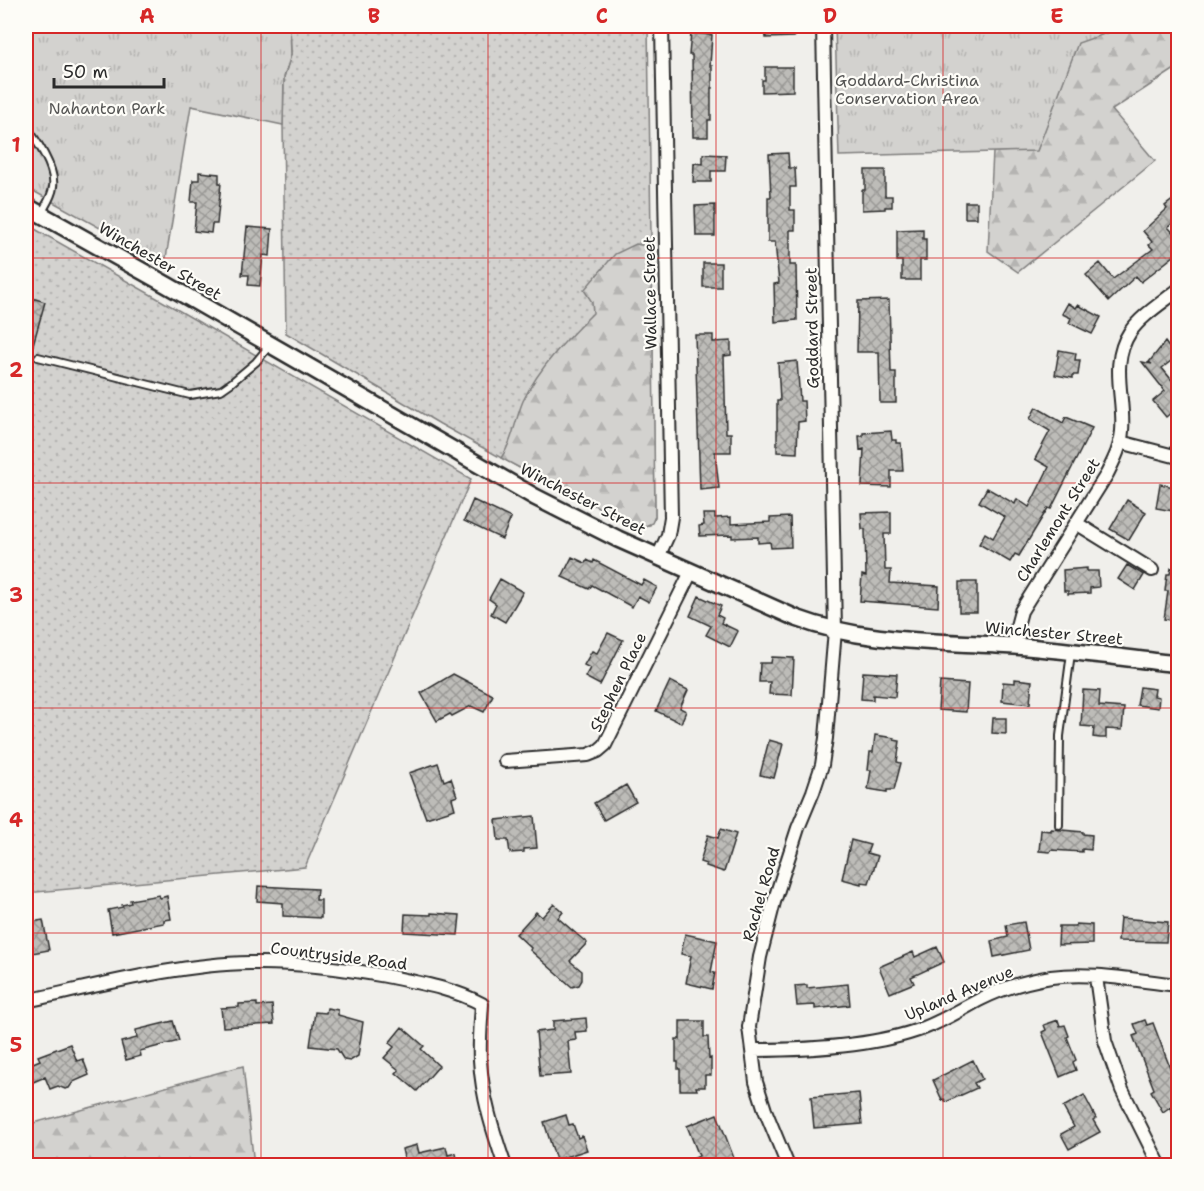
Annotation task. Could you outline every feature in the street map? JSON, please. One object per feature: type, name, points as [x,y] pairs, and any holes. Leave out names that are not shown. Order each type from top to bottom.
[{"type":"street","name":"Wallace Street","points":[[658,557],[671,522],[662,26]]},
{"type":"street","name":"Goddard Street","points":[[823,26],[834,630]]},
{"type":"street","name":"Winchester Street","points":[[26,206],[526,492],[589,525],[796,618],[834,630],[904,640],[1014,646],[1179,664]]},
{"type":"street","name":"Charlemont Street","points":[[1014,646],[1021,611],[1112,464],[1120,442],[1122,418],[1118,370],[1124,344],[1138,322],[1179,290]]},
{"type":"street","points":[[1120,442],[1179,457]]},
{"type":"street","points":[[1076,523],[1152,570]]},
{"type":"street","name":"Stephen Place","points":[[505,761],[590,754],[605,745],[691,572]]},
{"type":"street","name":"Rachel Road","points":[[788,1166],[756,1082],[749,1027],[760,957],[774,902],[823,759],[834,630]]},
{"type":"street","name":"Countryside Road","points":[[26,1000],[182,969],[249,963],[297,964],[364,972],[446,988],[482,1004],[480,1061],[484,1092],[489,1118],[505,1166]]},
{"type":"street","name":"Upland Avenue","points":[[752,1050],[842,1045],[896,1037],[949,1018],[982,999],[1016,984],[1070,975],[1179,985]]},
{"type":"street","points":[[1096,977],[1105,1041],[1122,1090],[1160,1166]]},
{"type":"lane","points":[[26,126],[43,153],[53,183],[52,193],[41,214]]},
{"type":"lane","points":[[38,357],[190,395],[209,393],[226,386],[256,362],[270,344]]},
{"type":"lane","points":[[1059,825],[1060,736],[1071,652]]},
{"type":"green space","name":"Nahanton Park","points":[[26,26],[290,26],[291,55],[284,77],[283,125],[191,106],[165,264],[26,187]]},
{"type":"green space","points":[[290,26],[648,26],[655,517],[650,525],[638,526],[534,476],[440,424],[286,333],[283,125],[284,77],[291,55]]},
{"type":"green space","name":"Goddard-Christina Conservation Area","points":[[835,26],[1127,26],[1078,43],[1037,151],[839,156]]},
{"type":"green space","points":[[1127,26],[1178,26],[1178,67],[1112,110],[1155,161],[1018,272],[988,251],[993,152],[1037,150],[1078,42]]},
{"type":"green space","points":[[26,224],[471,479],[305,867],[26,893]]},
{"type":"green space","points":[[636,244],[646,246],[652,251],[655,516],[652,523],[643,527],[563,491],[501,458],[511,438],[523,401],[537,376],[563,343],[593,313],[592,302],[584,290],[615,254]]},
{"type":"green space","points":[[243,1066],[254,1165],[26,1165],[26,1125]]},
{"type":"building","points":[[765,26],[793,26],[794,37],[766,38]]},
{"type":"building","points":[[691,33],[712,35],[711,120],[708,120],[708,137],[693,137],[692,55],[689,55]]},
{"type":"building","points":[[765,67],[793,67],[793,91],[762,92]]},
{"type":"building","points":[[788,153],[789,168],[795,168],[796,187],[790,187],[790,210],[795,210],[795,230],[790,230],[790,265],[796,265],[797,320],[775,322],[774,284],[779,283],[775,242],[768,242],[768,197],[771,197],[769,154]]},
{"type":"building","points":[[703,154],[726,155],[725,171],[711,171],[711,182],[693,182],[694,163],[703,164]]},
{"type":"building","points":[[865,170],[885,170],[885,196],[892,196],[892,207],[862,210]]},
{"type":"building","points":[[199,172],[219,174],[219,183],[221,183],[217,224],[212,224],[211,233],[194,231],[197,202],[191,202],[193,180],[199,180]]},
{"type":"building","points":[[1179,195],[1179,222],[1176,220],[1168,227],[1179,239],[1179,252],[1141,282],[1136,276],[1109,301],[1086,275],[1100,263],[1113,279],[1153,249],[1149,245],[1152,242],[1143,231],[1167,209],[1165,206]]},
{"type":"building","points":[[965,202],[977,202],[977,218],[965,218]]},
{"type":"building","points":[[715,205],[715,236],[696,236],[695,206]]},
{"type":"building","points":[[247,227],[272,229],[270,256],[263,255],[260,286],[248,285],[249,275],[242,275]]},
{"type":"building","points":[[923,229],[923,239],[926,239],[926,260],[920,260],[920,280],[902,280],[902,261],[897,261],[897,230]]},
{"type":"building","points":[[703,263],[721,263],[721,287],[703,287]]},
{"type":"building","points":[[26,296],[45,302],[29,359],[26,359]]},
{"type":"building","points":[[889,300],[891,372],[896,372],[896,403],[880,403],[879,352],[857,352],[858,301]]},
{"type":"building","points":[[1068,303],[1076,308],[1078,305],[1101,317],[1092,334],[1069,323],[1071,318],[1062,314]]},
{"type":"building","points":[[695,335],[713,335],[713,342],[731,341],[731,355],[724,356],[726,433],[731,433],[731,452],[715,452],[719,488],[700,490]]},
{"type":"building","points":[[1165,342],[1176,357],[1162,368],[1179,389],[1179,406],[1166,417],[1153,401],[1165,391],[1142,362],[1152,364],[1149,362]]},
{"type":"building","points":[[1059,350],[1076,353],[1075,360],[1080,360],[1078,375],[1073,375],[1073,378],[1055,375]]},
{"type":"building","points":[[797,361],[800,401],[804,401],[805,421],[798,422],[797,453],[777,452],[777,401],[780,401],[778,363]]},
{"type":"building","points":[[1036,407],[1063,423],[1066,417],[1092,428],[1051,509],[1048,508],[1019,556],[1015,554],[1010,562],[979,544],[985,533],[993,538],[1005,517],[979,502],[987,488],[1015,504],[1017,499],[1029,507],[1049,467],[1035,459],[1050,431],[1030,419]]},
{"type":"building","points":[[891,431],[892,440],[901,443],[903,471],[891,471],[891,487],[862,486],[864,449],[860,450],[859,436],[863,436],[863,433]]},
{"type":"building","points":[[1160,484],[1179,488],[1179,512],[1156,508]]},
{"type":"building","points":[[473,500],[511,518],[502,539],[464,521]]},
{"type":"building","points":[[1127,500],[1146,512],[1129,540],[1110,529]]},
{"type":"building","points":[[891,512],[891,534],[884,534],[885,570],[891,570],[890,583],[939,586],[938,607],[860,601],[862,575],[866,576],[865,529],[862,529],[861,513]]},
{"type":"building","points":[[703,514],[715,514],[715,518],[731,517],[731,524],[770,522],[770,518],[790,517],[791,547],[771,548],[770,542],[758,543],[758,537],[700,536],[699,526],[704,525]]},
{"type":"building","points":[[572,557],[585,563],[587,560],[593,563],[594,560],[641,585],[644,580],[657,587],[649,602],[638,596],[632,607],[592,585],[589,589],[562,577]]},
{"type":"building","points":[[1127,565],[1144,575],[1135,590],[1118,579]]},
{"type":"building","points":[[1087,568],[1087,571],[1098,571],[1099,587],[1090,588],[1090,593],[1068,594],[1068,591],[1064,591],[1063,570]]},
{"type":"building","points":[[1171,568],[1179,569],[1179,621],[1164,619],[1168,591],[1165,591],[1167,574],[1170,574]]},
{"type":"building","points":[[500,579],[523,592],[505,622],[491,614],[496,604],[489,599]]},
{"type":"building","points":[[959,582],[977,582],[977,612],[959,612]]},
{"type":"building","points":[[699,596],[721,606],[717,615],[723,618],[721,623],[738,631],[730,647],[706,635],[711,626],[690,616]]},
{"type":"building","points":[[608,633],[623,640],[600,685],[585,677],[590,668],[584,665],[592,651],[597,653]]},
{"type":"building","points":[[772,657],[794,658],[792,695],[769,694],[770,682],[759,682],[760,663],[771,663]]},
{"type":"building","points":[[863,672],[897,674],[895,697],[873,695],[873,700],[861,699]]},
{"type":"building","points":[[453,674],[493,695],[484,712],[471,706],[437,721],[421,693]]},
{"type":"building","points":[[1015,679],[1032,681],[1030,704],[1002,701],[1003,682],[1015,683]]},
{"type":"building","points":[[670,681],[688,690],[680,708],[686,711],[681,723],[656,711]]},
{"type":"building","points":[[940,682],[968,684],[966,712],[938,710]]},
{"type":"building","points":[[1140,687],[1155,689],[1154,696],[1159,697],[1158,708],[1137,705]]},
{"type":"building","points":[[1083,690],[1100,691],[1099,706],[1124,708],[1122,730],[1106,729],[1106,738],[1100,738],[1093,737],[1094,727],[1081,726]]},
{"type":"building","points":[[993,718],[1006,718],[1006,734],[992,733]]},
{"type":"building","points":[[875,735],[900,741],[897,762],[901,763],[894,790],[887,790],[887,792],[868,789],[871,770],[868,770],[870,752],[873,752]]},
{"type":"building","points":[[769,740],[783,744],[774,778],[760,775]]},
{"type":"building","points":[[438,763],[444,781],[451,778],[457,796],[452,798],[455,809],[426,818],[409,773]]},
{"type":"building","points":[[626,785],[636,802],[604,820],[594,803]]},
{"type":"building","points":[[534,816],[537,848],[510,853],[508,840],[498,840],[496,820]]},
{"type":"building","points":[[721,829],[736,834],[724,872],[700,862],[708,835],[718,838]]},
{"type":"building","points":[[1051,829],[1092,835],[1091,850],[1082,849],[1082,852],[1039,851],[1041,830],[1051,831]]},
{"type":"building","points":[[851,840],[870,845],[867,853],[878,856],[869,883],[861,882],[861,884],[842,879]]},
{"type":"building","points":[[258,886],[317,889],[316,900],[321,900],[321,918],[283,916],[283,903],[257,901]]},
{"type":"building","points":[[159,895],[160,898],[167,896],[171,919],[164,920],[164,923],[112,933],[108,910],[123,907],[122,905],[131,903],[130,900]]},
{"type":"building","points":[[554,904],[563,912],[558,918],[587,943],[570,961],[582,971],[582,980],[579,985],[572,987],[530,950],[531,948],[516,934],[536,912],[542,917]]},
{"type":"building","points":[[431,913],[460,915],[458,935],[404,932],[405,914],[431,915]]},
{"type":"building","points":[[1120,918],[1168,922],[1166,942],[1118,941]]},
{"type":"building","points":[[43,920],[49,950],[26,954],[26,923]]},
{"type":"building","points":[[1024,922],[1029,950],[994,957],[991,941],[1008,937],[1006,925]]},
{"type":"building","points":[[1076,924],[1092,925],[1092,944],[1058,945],[1059,926],[1076,926]]},
{"type":"building","points":[[685,934],[717,941],[711,972],[715,973],[712,989],[686,983],[691,956],[681,954]]},
{"type":"building","points":[[937,947],[944,962],[911,977],[914,983],[890,993],[879,967],[913,952],[915,957]]},
{"type":"building","points":[[848,984],[850,1005],[815,1009],[815,1005],[797,1006],[795,986],[807,985],[807,988]]},
{"type":"building","points":[[257,1003],[257,1006],[272,1005],[274,1024],[223,1027],[221,1008]]},
{"type":"building","points":[[327,1008],[338,1010],[338,1015],[363,1022],[358,1056],[350,1061],[344,1060],[337,1049],[310,1046],[315,1012],[326,1013]]},
{"type":"building","points":[[586,1018],[587,1031],[575,1032],[576,1040],[568,1041],[571,1074],[540,1076],[536,1032],[553,1030],[553,1021]]},
{"type":"building","points":[[1058,1020],[1060,1026],[1065,1025],[1076,1060],[1073,1062],[1076,1070],[1060,1077],[1042,1032],[1046,1030],[1044,1025]]},
{"type":"building","points":[[1145,1020],[1147,1025],[1153,1023],[1174,1078],[1179,1076],[1179,1122],[1170,1107],[1163,1112],[1151,1091],[1154,1089],[1133,1036],[1138,1034],[1134,1024]]},
{"type":"building","points":[[173,1021],[179,1041],[140,1051],[141,1056],[126,1060],[121,1042],[137,1038],[136,1030]]},
{"type":"building","points":[[680,1021],[704,1021],[704,1037],[708,1037],[711,1075],[705,1075],[705,1087],[696,1087],[697,1090],[680,1090],[676,1039],[680,1039]]},
{"type":"building","points":[[402,1027],[424,1046],[421,1049],[439,1066],[417,1091],[396,1073],[399,1070],[384,1058],[394,1047],[389,1043]]},
{"type":"building","points":[[70,1044],[77,1061],[83,1059],[89,1075],[73,1082],[69,1088],[65,1089],[58,1086],[50,1089],[45,1077],[26,1085],[26,1066],[40,1060],[38,1056]]},
{"type":"building","points":[[973,1060],[982,1079],[974,1083],[977,1088],[946,1102],[942,1100],[933,1080]]},
{"type":"building","points":[[859,1093],[862,1124],[814,1128],[811,1097]]},
{"type":"building","points":[[1084,1095],[1096,1118],[1093,1120],[1100,1132],[1069,1149],[1061,1134],[1074,1127],[1063,1107]]},
{"type":"building","points":[[717,1114],[737,1166],[678,1166],[699,1156],[687,1126]]},
{"type":"building","points":[[566,1115],[569,1125],[573,1124],[578,1138],[582,1136],[587,1150],[556,1160],[544,1122]]},
{"type":"building","points":[[417,1145],[419,1153],[446,1147],[448,1155],[456,1153],[458,1166],[406,1166],[402,1149]]}]
